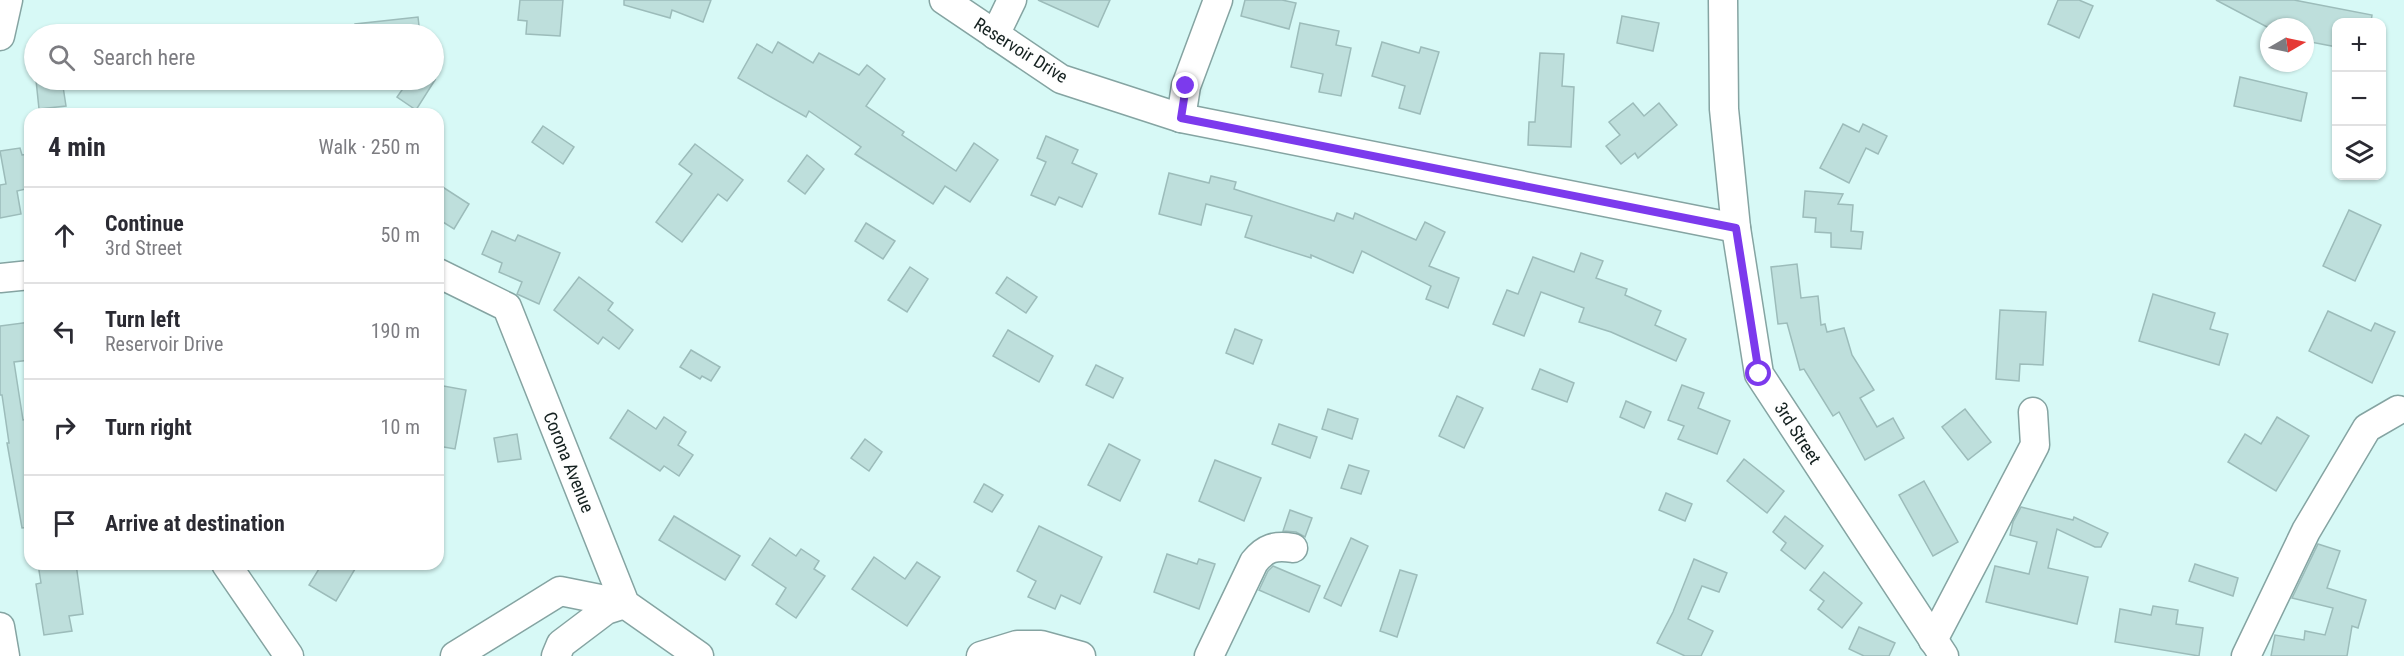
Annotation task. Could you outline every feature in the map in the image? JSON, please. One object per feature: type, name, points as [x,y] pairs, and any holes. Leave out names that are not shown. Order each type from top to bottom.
[{"type":"street","points":[[0,36],[8,0]]},
{"type":"street","name":"Reservoir Drive","points":[[944,0],[1060,79],[1181,118],[1736,228]]},
{"type":"street","points":[[995,35],[1012,0]]},
{"type":"street","points":[[1181,118],[1186,86],[1218,0]]},
{"type":"street","name":"3rd Street","points":[[1723,0],[1724,109],[1736,228],[1759,374],[1943,651]]},
{"type":"street","points":[[0,278],[24,276]]},
{"type":"street","name":"Corona Avenue","points":[[444,276],[507,307],[626,604]]},
{"type":"street","points":[[2246,656],[2306,531],[2367,428],[2398,410]]},
{"type":"street","points":[[1943,651],[2036,445],[2033,412]]},
{"type":"street","points":[[1209,656],[1254,562],[1262,552],[1270,548],[1281,546],[1293,548]]},
{"type":"street","points":[[230,570],[289,656]]},
{"type":"street","points":[[455,656],[560,591],[626,604],[699,656]]},
{"type":"street","points":[[556,656],[561,644],[606,610],[626,604]]},
{"type":"street","points":[[0,627],[5,656]]},
{"type":"street","points":[[981,656],[1017,645],[1041,645],[1081,656]]},
{"type":"building","points":[[520,0],[563,0],[560,36],[526,34],[527,21],[518,20]]},
{"type":"building","points":[[624,0],[711,0],[703,22],[672,10],[670,18],[624,5]]},
{"type":"building","points":[[1038,0],[1110,0],[1098,27]]},
{"type":"building","points":[[1245,0],[1282,0],[1296,3],[1289,29],[1241,16]]},
{"type":"building","points":[[2058,0],[2079,0],[2093,6],[2079,38],[2048,24]]},
{"type":"building","points":[[2216,0],[2294,0],[2372,15],[2372,18],[2332,18],[2332,46],[2314,43],[2314,18],[2260,18],[2260,23]]},
{"type":"building","points":[[1622,16],[1659,23],[1653,51],[1617,43]]},
{"type":"building","points":[[418,17],[419,24],[355,24]]},
{"type":"building","points":[[1300,23],[1339,31],[1336,45],[1351,48],[1341,96],[1319,92],[1323,74],[1291,67]]},
{"type":"building","points":[[778,42],[813,63],[819,53],[859,75],[867,65],[885,79],[866,106],[904,132],[902,135],[956,171],[974,143],[998,160],[970,202],[945,186],[933,204],[855,154],[861,147],[809,111],[806,117],[738,78],[757,44],[772,53]]},
{"type":"building","points":[[1382,42],[1419,53],[1421,47],[1439,52],[1420,114],[1399,108],[1405,86],[1372,76]]},
{"type":"building","points":[[1540,53],[1564,54],[1562,86],[1574,87],[1571,147],[1528,145],[1529,122],[1535,122]]},
{"type":"building","points":[[2240,77],[2307,93],[2301,121],[2234,106]]},
{"type":"building","points":[[37,90],[64,90],[66,106],[39,108]]},
{"type":"building","points":[[402,90],[429,90],[417,108],[413,108],[397,97]]},
{"type":"building","points":[[1633,103],[1644,116],[1659,103],[1677,125],[1638,158],[1635,153],[1621,164],[1606,146],[1620,135],[1609,122]]},
{"type":"building","points":[[1843,124],[1859,132],[1863,124],[1887,136],[1878,154],[1866,148],[1849,183],[1820,168]]},
{"type":"building","points":[[543,126],[574,147],[563,164],[532,142]]},
{"type":"building","points":[[1046,136],[1078,150],[1072,163],[1097,174],[1082,207],[1059,197],[1055,205],[1031,195],[1046,162],[1037,158]]},
{"type":"building","points":[[695,144],[743,180],[727,201],[718,194],[682,242],[656,222],[692,174],[679,164]]},
{"type":"building","points":[[20,148],[22,155],[24,155],[24,189],[17,191],[21,214],[0,218],[0,185],[6,184],[0,151]]},
{"type":"building","points":[[807,155],[824,169],[805,194],[788,181]]},
{"type":"building","points":[[1169,173],[1209,183],[1211,176],[1236,182],[1234,189],[1334,221],[1337,213],[1353,219],[1355,213],[1416,240],[1425,222],[1445,232],[1429,266],[1459,278],[1448,308],[1426,299],[1431,286],[1362,251],[1353,273],[1311,255],[1311,258],[1245,237],[1252,216],[1206,204],[1201,225],[1159,214]]},
{"type":"building","points":[[444,188],[469,204],[454,229],[444,223]]},
{"type":"building","points":[[1805,191],[1843,194],[1838,204],[1853,205],[1851,231],[1863,232],[1861,249],[1831,247],[1831,233],[1815,232],[1816,218],[1803,217]]},
{"type":"building","points":[[2349,210],[2381,225],[2355,281],[2323,266]]},
{"type":"building","points":[[866,223],[895,241],[883,259],[855,241]]},
{"type":"building","points":[[492,231],[515,241],[518,235],[560,253],[539,304],[517,294],[522,282],[499,272],[502,263],[482,254]]},
{"type":"building","points":[[1581,253],[1603,261],[1596,278],[1627,289],[1625,295],[1661,311],[1655,325],[1686,339],[1676,361],[1611,332],[1579,322],[1584,308],[1541,292],[1524,336],[1493,324],[1507,290],[1518,294],[1533,257],[1574,272]]},
{"type":"building","points":[[1797,264],[1801,298],[1818,296],[1821,325],[1825,324],[1827,332],[1844,328],[1852,355],[1874,390],[1860,398],[1877,427],[1893,418],[1904,438],[1865,460],[1839,412],[1833,416],[1804,369],[1800,370],[1787,323],[1778,324],[1771,267]]},
{"type":"building","points":[[910,267],[928,279],[907,312],[888,300]]},
{"type":"building","points":[[579,277],[613,303],[608,310],[633,330],[619,349],[603,337],[598,344],[554,310]]},
{"type":"building","points":[[1007,277],[1037,297],[1026,313],[996,293]]},
{"type":"building","points":[[2153,294],[2215,313],[2210,329],[2228,334],[2219,365],[2139,341]]},
{"type":"building","points":[[2000,310],[2046,312],[2043,365],[2020,364],[2019,381],[1996,379]]},
{"type":"building","points":[[2328,311],[2371,331],[2375,323],[2395,332],[2372,383],[2309,351]]},
{"type":"building","points":[[24,323],[24,361],[14,362],[24,420],[24,528],[22,528],[7,443],[9,443],[2,395],[0,395],[0,326]]},
{"type":"building","points":[[1235,329],[1262,340],[1253,364],[1226,353]]},
{"type":"building","points":[[1008,330],[1053,356],[1039,382],[993,356]]},
{"type":"building","points":[[691,350],[720,367],[711,381],[702,376],[700,379],[680,367]]},
{"type":"building","points":[[1096,365],[1123,378],[1113,398],[1086,385]]},
{"type":"building","points":[[1540,369],[1574,383],[1567,402],[1532,389]]},
{"type":"building","points":[[1682,385],[1704,393],[1698,408],[1730,421],[1717,454],[1678,439],[1684,426],[1668,420]]},
{"type":"building","points":[[444,386],[466,390],[455,449],[444,447]]},
{"type":"building","points":[[1457,396],[1483,408],[1464,448],[1439,436]]},
{"type":"building","points":[[1626,401],[1651,412],[1644,428],[1620,417]]},
{"type":"building","points":[[1328,409],[1358,419],[1352,439],[1322,429]]},
{"type":"building","points":[[1965,409],[1991,442],[1968,460],[1942,427]]},
{"type":"building","points":[[628,410],[656,429],[664,417],[686,432],[678,445],[693,455],[679,476],[664,466],[660,471],[610,438]]},
{"type":"building","points":[[2277,417],[2309,436],[2276,491],[2228,462],[2245,434],[2261,444]]},
{"type":"building","points":[[1279,424],[1317,437],[1310,458],[1272,444]]},
{"type":"building","points":[[517,434],[521,459],[498,462],[494,438]]},
{"type":"building","points":[[865,439],[882,452],[869,471],[851,458]]},
{"type":"building","points":[[1109,444],[1140,460],[1120,501],[1088,485]]},
{"type":"building","points":[[1744,459],[1784,491],[1767,513],[1727,481]]},
{"type":"building","points":[[1215,460],[1261,478],[1244,521],[1199,501]]},
{"type":"building","points":[[1349,465],[1369,471],[1361,494],[1341,488]]},
{"type":"building","points":[[1924,481],[1958,542],[1933,556],[1899,495]]},
{"type":"building","points":[[984,484],[1003,495],[992,512],[974,502]]},
{"type":"building","points":[[1666,493],[1692,504],[1685,521],[1659,510]]},
{"type":"building","points":[[2021,507],[2073,520],[2074,517],[2108,533],[2101,547],[2095,547],[2057,529],[2048,568],[2088,577],[2077,624],[1986,602],[1995,566],[2029,574],[2037,542],[2010,535],[2013,522]]},
{"type":"building","points":[[1290,510],[1312,518],[1305,537],[1296,532],[1283,531]]},
{"type":"building","points":[[674,516],[740,556],[725,580],[659,540]]},
{"type":"building","points":[[1785,516],[1823,546],[1805,569],[1781,550],[1786,543],[1773,532]]},
{"type":"building","points":[[1039,526],[1102,557],[1080,604],[1061,595],[1055,609],[1028,597],[1036,581],[1017,571]]},
{"type":"building","points":[[770,538],[796,556],[801,549],[819,561],[814,569],[825,576],[796,618],[776,604],[786,588],[752,565]]},
{"type":"building","points":[[1351,538],[1368,546],[1341,606],[1324,598]]},
{"type":"building","points":[[2318,544],[2340,551],[2327,588],[2366,600],[2358,628],[2352,626],[2347,656],[2271,656],[2275,635],[2304,640],[2305,631],[2325,635],[2333,608],[2292,598]]},
{"type":"building","points":[[1167,554],[1197,564],[1199,559],[1215,564],[1199,609],[1154,592]]},
{"type":"building","points":[[874,557],[905,579],[917,562],[940,577],[907,626],[852,589]]},
{"type":"building","points":[[1694,559],[1727,573],[1719,592],[1702,586],[1688,619],[1713,631],[1701,656],[1685,656],[1657,643],[1673,612]]},
{"type":"building","points":[[2195,564],[2238,578],[2233,596],[2189,581]]},
{"type":"building","points":[[1273,566],[1320,586],[1309,612],[1259,590]]},
{"type":"building","points":[[39,570],[77,570],[83,614],[69,616],[72,631],[44,635],[36,584],[41,583]]},
{"type":"building","points":[[318,570],[354,570],[336,601],[309,585]]},
{"type":"building","points":[[1400,570],[1417,575],[1397,637],[1380,631]]},
{"type":"building","points":[[1824,572],[1862,603],[1842,628],[1818,609],[1824,601],[1810,590]]},
{"type":"building","points":[[2153,606],[2178,610],[2176,624],[2203,628],[2199,656],[2115,642],[2120,609],[2151,615]]},
{"type":"building","points":[[1859,627],[1895,643],[1889,656],[1864,656],[1849,649]]},
{"type":"route","points":[[1186,86],[1181,118],[1736,228],[1759,374]]}]
